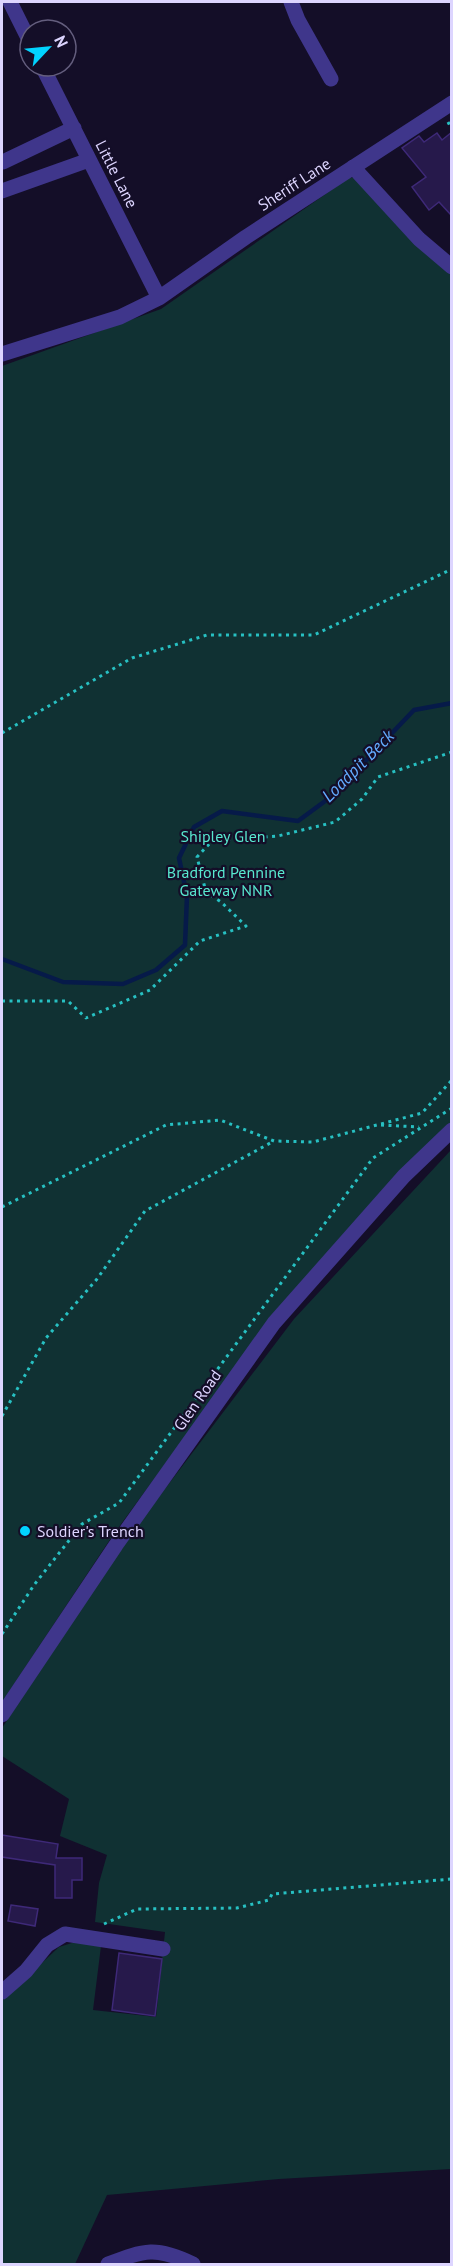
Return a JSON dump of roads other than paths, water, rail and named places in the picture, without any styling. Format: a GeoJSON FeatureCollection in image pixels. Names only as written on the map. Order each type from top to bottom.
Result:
{"type":"FeatureCollection","features":[{"type":"Feature","properties":{"kind":"street"},"geometry":{"type":"LineString","coordinates":[[10,2],[18,18]]}},
{"type":"Feature","properties":{"kind":"street"},"geometry":{"type":"LineString","coordinates":[[291,2],[298,20],[331,79]]}},
{"type":"Feature","properties":{"kind":"street","name":"Little Lane"},"geometry":{"type":"LineString","coordinates":[[48,78],[159,298]]}},
{"type":"Feature","properties":{"kind":"street","name":"Sheriff Lane"},"geometry":{"type":"LineString","coordinates":[[2,354],[120,317],[159,298],[353,167],[452,104]]}},
{"type":"Feature","properties":{"kind":"street"},"geometry":{"type":"LineString","coordinates":[[3,162],[74,128]]}},
{"type":"Feature","properties":{"kind":"street"},"geometry":{"type":"LineString","coordinates":[[2,191],[89,160]]}},
{"type":"Feature","properties":{"kind":"street"},"geometry":{"type":"LineString","coordinates":[[353,167],[419,240],[452,267]]}},
{"type":"Feature","properties":{"kind":"street","name":"Glen Road"},"geometry":{"type":"LineString","coordinates":[[2,1715],[116,1545],[274,1323],[404,1176],[452,1130]]}},
{"type":"Feature","properties":{"kind":"street"},"geometry":{"type":"LineString","coordinates":[[2,1992],[26,1971],[47,1945],[65,1934],[163,1949]]}},
{"type":"Feature","properties":{"kind":"street"},"geometry":{"type":"LineString","coordinates":[[108,2265],[142,2251],[171,2253],[193,2265]]}},
{"type":"Feature","properties":{"kind":"waterway","name":"Loadpit Beck"},"geometry":{"type":"LineString","coordinates":[[2,959],[63,982],[123,984],[156,970],[185,945],[187,896],[179,858],[194,827],[222,811],[298,821],[332,796],[414,710],[452,703]]}},
{"type":"Feature","properties":{"kind":"place","name":"Soldier's Trench"},"geometry":{"type":"Point","coordinates":[25,1531]}},
{"type":"Feature","properties":{"kind":"park label","name":"Shipley Glen"},"geometry":{"type":"Point","coordinates":[223,836]}},
{"type":"Feature","properties":{"kind":"park label","name":"Bradford Pennine Gateway NNR"},"geometry":{"type":"Point","coordinates":[226,881]}}]}
